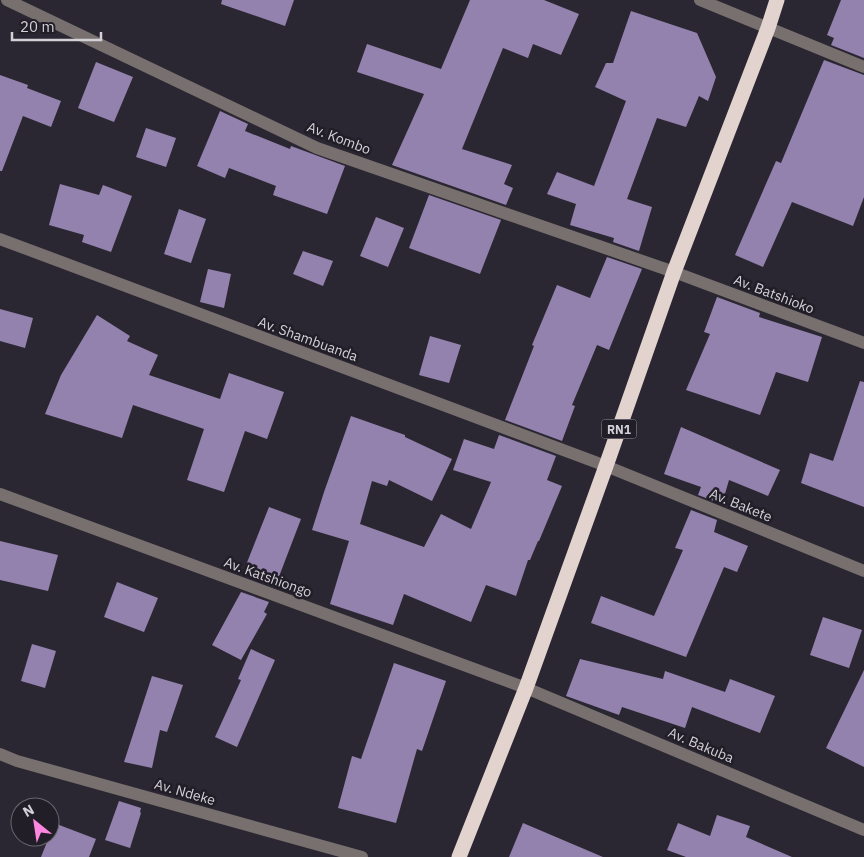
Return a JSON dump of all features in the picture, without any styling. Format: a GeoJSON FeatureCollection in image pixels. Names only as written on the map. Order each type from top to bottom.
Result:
{"type":"FeatureCollection","features":[{"type":"Feature","properties":{"kind":"highway","name":"RN1"},"geometry":{"type":"LineString","coordinates":[[459,857],[526,688],[674,272],[777,0]]}},
{"type":"Feature","properties":{"kind":"street","name":"Av. Kombo"},"geometry":{"type":"LineString","coordinates":[[7,0],[317,148],[674,272]]}},
{"type":"Feature","properties":{"kind":"street"},"geometry":{"type":"LineString","coordinates":[[700,0],[864,67]]}},
{"type":"Feature","properties":{"kind":"street","name":"Av. Shambuanda"},"geometry":{"type":"LineString","coordinates":[[0,240],[606,466]]}},
{"type":"Feature","properties":{"kind":"street","name":"Av. Batshioko"},"geometry":{"type":"LineString","coordinates":[[674,272],[864,343]]}},
{"type":"Feature","properties":{"kind":"street","name":"Av. Bakete"},"geometry":{"type":"LineString","coordinates":[[606,466],[864,571]]}},
{"type":"Feature","properties":{"kind":"street","name":"Av. Katshiongo"},"geometry":{"type":"LineString","coordinates":[[0,494],[526,688]]}},
{"type":"Feature","properties":{"kind":"street","name":"Av. Bakuba"},"geometry":{"type":"LineString","coordinates":[[526,688],[864,830]]}},
{"type":"Feature","properties":{"kind":"street","name":"Av. Ndeke"},"geometry":{"type":"LineString","coordinates":[[0,754],[17,761],[362,857]]}},
{"type":"Feature","properties":{"kind":"building"},"geometry":{"type":"Polygon","coordinates":[[[222,0],[294,0],[285,26],[221,4],[222,0]]]}},
{"type":"Feature","properties":{"kind":"building"},"geometry":{"type":"Polygon","coordinates":[[[470,0],[544,0],[579,14],[561,55],[533,44],[528,58],[503,48],[462,149],[512,165],[504,184],[513,188],[506,205],[392,165],[424,94],[357,72],[367,44],[441,69],[470,0]]]}},
{"type":"Feature","properties":{"kind":"building"},"geometry":{"type":"Polygon","coordinates":[[[841,0],[864,0],[864,58],[831,45],[834,38],[827,35],[841,0]]]}},
{"type":"Feature","properties":{"kind":"building"},"geometry":{"type":"Polygon","coordinates":[[[631,11],[697,33],[716,77],[708,101],[699,96],[686,127],[657,118],[627,199],[652,207],[639,251],[613,242],[614,238],[570,225],[576,204],[547,194],[557,172],[594,186],[626,101],[595,87],[606,63],[613,63],[631,11]]]}},
{"type":"Feature","properties":{"kind":"building"},"geometry":{"type":"Polygon","coordinates":[[[824,60],[864,75],[864,197],[853,226],[792,202],[763,267],[735,255],[776,161],[781,163],[824,60]]]}},
{"type":"Feature","properties":{"kind":"building"},"geometry":{"type":"Polygon","coordinates":[[[96,62],[133,77],[114,122],[78,108],[96,62]]]}},
{"type":"Feature","properties":{"kind":"building"},"geometry":{"type":"Polygon","coordinates":[[[0,75],[28,85],[27,88],[61,101],[51,127],[23,116],[2,171],[0,171],[0,75]]]}},
{"type":"Feature","properties":{"kind":"building"},"geometry":{"type":"Polygon","coordinates":[[[220,111],[248,124],[245,131],[290,149],[291,146],[345,166],[327,214],[273,195],[276,186],[229,168],[225,178],[197,166],[220,111]]]}},
{"type":"Feature","properties":{"kind":"building"},"geometry":{"type":"Polygon","coordinates":[[[146,128],[176,138],[166,167],[136,157],[146,128]]]}},
{"type":"Feature","properties":{"kind":"building"},"geometry":{"type":"Polygon","coordinates":[[[60,184],[99,195],[103,185],[132,196],[111,252],[82,242],[84,235],[49,225],[60,184]]]}},
{"type":"Feature","properties":{"kind":"building"},"geometry":{"type":"Polygon","coordinates":[[[429,195],[501,220],[480,274],[409,248],[429,195]]]}},
{"type":"Feature","properties":{"kind":"building"},"geometry":{"type":"Polygon","coordinates":[[[179,209],[206,219],[191,263],[164,254],[179,209]]]}},
{"type":"Feature","properties":{"kind":"building"},"geometry":{"type":"Polygon","coordinates":[[[376,217],[404,228],[388,267],[360,256],[376,217]]]}},
{"type":"Feature","properties":{"kind":"building"},"geometry":{"type":"Polygon","coordinates":[[[303,251],[333,261],[323,286],[293,274],[303,251]]]}},
{"type":"Feature","properties":{"kind":"building"},"geometry":{"type":"Polygon","coordinates":[[[607,257],[642,269],[609,350],[597,345],[572,405],[575,406],[562,441],[505,420],[534,346],[532,345],[557,285],[590,298],[607,257]]]}},
{"type":"Feature","properties":{"kind":"building"},"geometry":{"type":"Polygon","coordinates":[[[208,269],[231,274],[224,308],[200,302],[208,269]]]}},
{"type":"Feature","properties":{"kind":"building"},"geometry":{"type":"Polygon","coordinates":[[[717,297],[760,313],[759,317],[822,337],[808,382],[776,372],[760,415],[686,390],[710,334],[704,332],[717,297]]]}},
{"type":"Feature","properties":{"kind":"building"},"geometry":{"type":"Polygon","coordinates":[[[0,309],[33,318],[25,348],[0,341],[0,309]]]}},
{"type":"Feature","properties":{"kind":"building"},"geometry":{"type":"Polygon","coordinates":[[[97,315],[130,336],[127,341],[158,355],[149,375],[220,399],[229,373],[284,392],[267,439],[245,431],[224,492],[187,480],[204,429],[133,405],[122,438],[45,414],[61,375],[97,315]]]}},
{"type":"Feature","properties":{"kind":"building"},"geometry":{"type":"Polygon","coordinates":[[[430,336],[461,345],[449,383],[419,375],[430,336]]]}},
{"type":"Feature","properties":{"kind":"building"},"geometry":{"type":"Polygon","coordinates":[[[860,381],[864,382],[864,507],[801,483],[810,453],[833,461],[860,381]]]}},
{"type":"Feature","properties":{"kind":"building"},"geometry":{"type":"Polygon","coordinates":[[[351,416],[405,435],[405,437],[452,459],[432,501],[389,480],[387,486],[372,481],[360,524],[424,547],[441,514],[471,529],[491,482],[453,470],[464,439],[494,449],[499,435],[556,456],[547,480],[562,486],[539,541],[530,560],[528,560],[516,596],[486,585],[471,622],[404,594],[393,625],[330,604],[349,541],[312,530],[351,416]]]}},
{"type":"Feature","properties":{"kind":"building"},"geometry":{"type":"Polygon","coordinates":[[[681,427],[780,470],[768,496],[729,480],[722,504],[698,495],[701,487],[664,474],[681,427]]]}},
{"type":"Feature","properties":{"kind":"building"},"geometry":{"type":"Polygon","coordinates":[[[269,507],[301,519],[275,587],[249,577],[254,568],[246,565],[269,507]]]}},
{"type":"Feature","properties":{"kind":"building"},"geometry":{"type":"Polygon","coordinates":[[[691,510],[717,520],[714,532],[748,546],[737,572],[724,567],[686,657],[591,623],[601,596],[654,616],[683,550],[675,548],[691,510]]]}},
{"type":"Feature","properties":{"kind":"building"},"geometry":{"type":"Polygon","coordinates":[[[0,541],[58,555],[48,591],[0,580],[0,541]]]}},
{"type":"Feature","properties":{"kind":"building"},"geometry":{"type":"Polygon","coordinates":[[[117,582],[158,598],[144,632],[104,617],[117,582]]]}},
{"type":"Feature","properties":{"kind":"building"},"geometry":{"type":"Polygon","coordinates":[[[241,592],[269,602],[264,612],[267,614],[241,660],[212,645],[241,592]]]}},
{"type":"Feature","properties":{"kind":"building"},"geometry":{"type":"Polygon","coordinates":[[[823,617],[862,630],[849,668],[810,655],[823,617]]]}},
{"type":"Feature","properties":{"kind":"building"},"geometry":{"type":"Polygon","coordinates":[[[32,644],[56,651],[45,688],[21,681],[32,644]]]}},
{"type":"Feature","properties":{"kind":"building"},"geometry":{"type":"Polygon","coordinates":[[[251,649],[275,660],[237,747],[215,737],[241,680],[238,679],[251,649]]]}},
{"type":"Feature","properties":{"kind":"building"},"geometry":{"type":"Polygon","coordinates":[[[580,659],[663,679],[665,671],[725,692],[730,679],[775,696],[760,733],[692,707],[685,728],[622,707],[619,715],[566,696],[580,659]]]}},
{"type":"Feature","properties":{"kind":"building"},"geometry":{"type":"Polygon","coordinates":[[[394,663],[446,681],[422,751],[417,749],[396,823],[338,808],[352,756],[361,759],[394,663]]]}},
{"type":"Feature","properties":{"kind":"building"},"geometry":{"type":"Polygon","coordinates":[[[864,670],[864,767],[826,748],[864,670]]]}},
{"type":"Feature","properties":{"kind":"building"},"geometry":{"type":"Polygon","coordinates":[[[152,676],[183,685],[167,732],[160,730],[152,768],[124,762],[152,676]]]}},
{"type":"Feature","properties":{"kind":"building"},"geometry":{"type":"Polygon","coordinates":[[[119,801],[141,808],[130,848],[105,840],[119,801]]]}},
{"type":"Feature","properties":{"kind":"building"},"geometry":{"type":"Polygon","coordinates":[[[717,815],[750,826],[746,837],[792,857],[686,857],[667,850],[678,823],[710,836],[717,815]]]}},
{"type":"Feature","properties":{"kind":"building"},"geometry":{"type":"Polygon","coordinates":[[[523,823],[603,857],[509,857],[523,823]]]}},
{"type":"Feature","properties":{"kind":"building"},"geometry":{"type":"Polygon","coordinates":[[[60,825],[96,839],[89,857],[41,857],[45,847],[60,847],[60,825]]]}}]}
